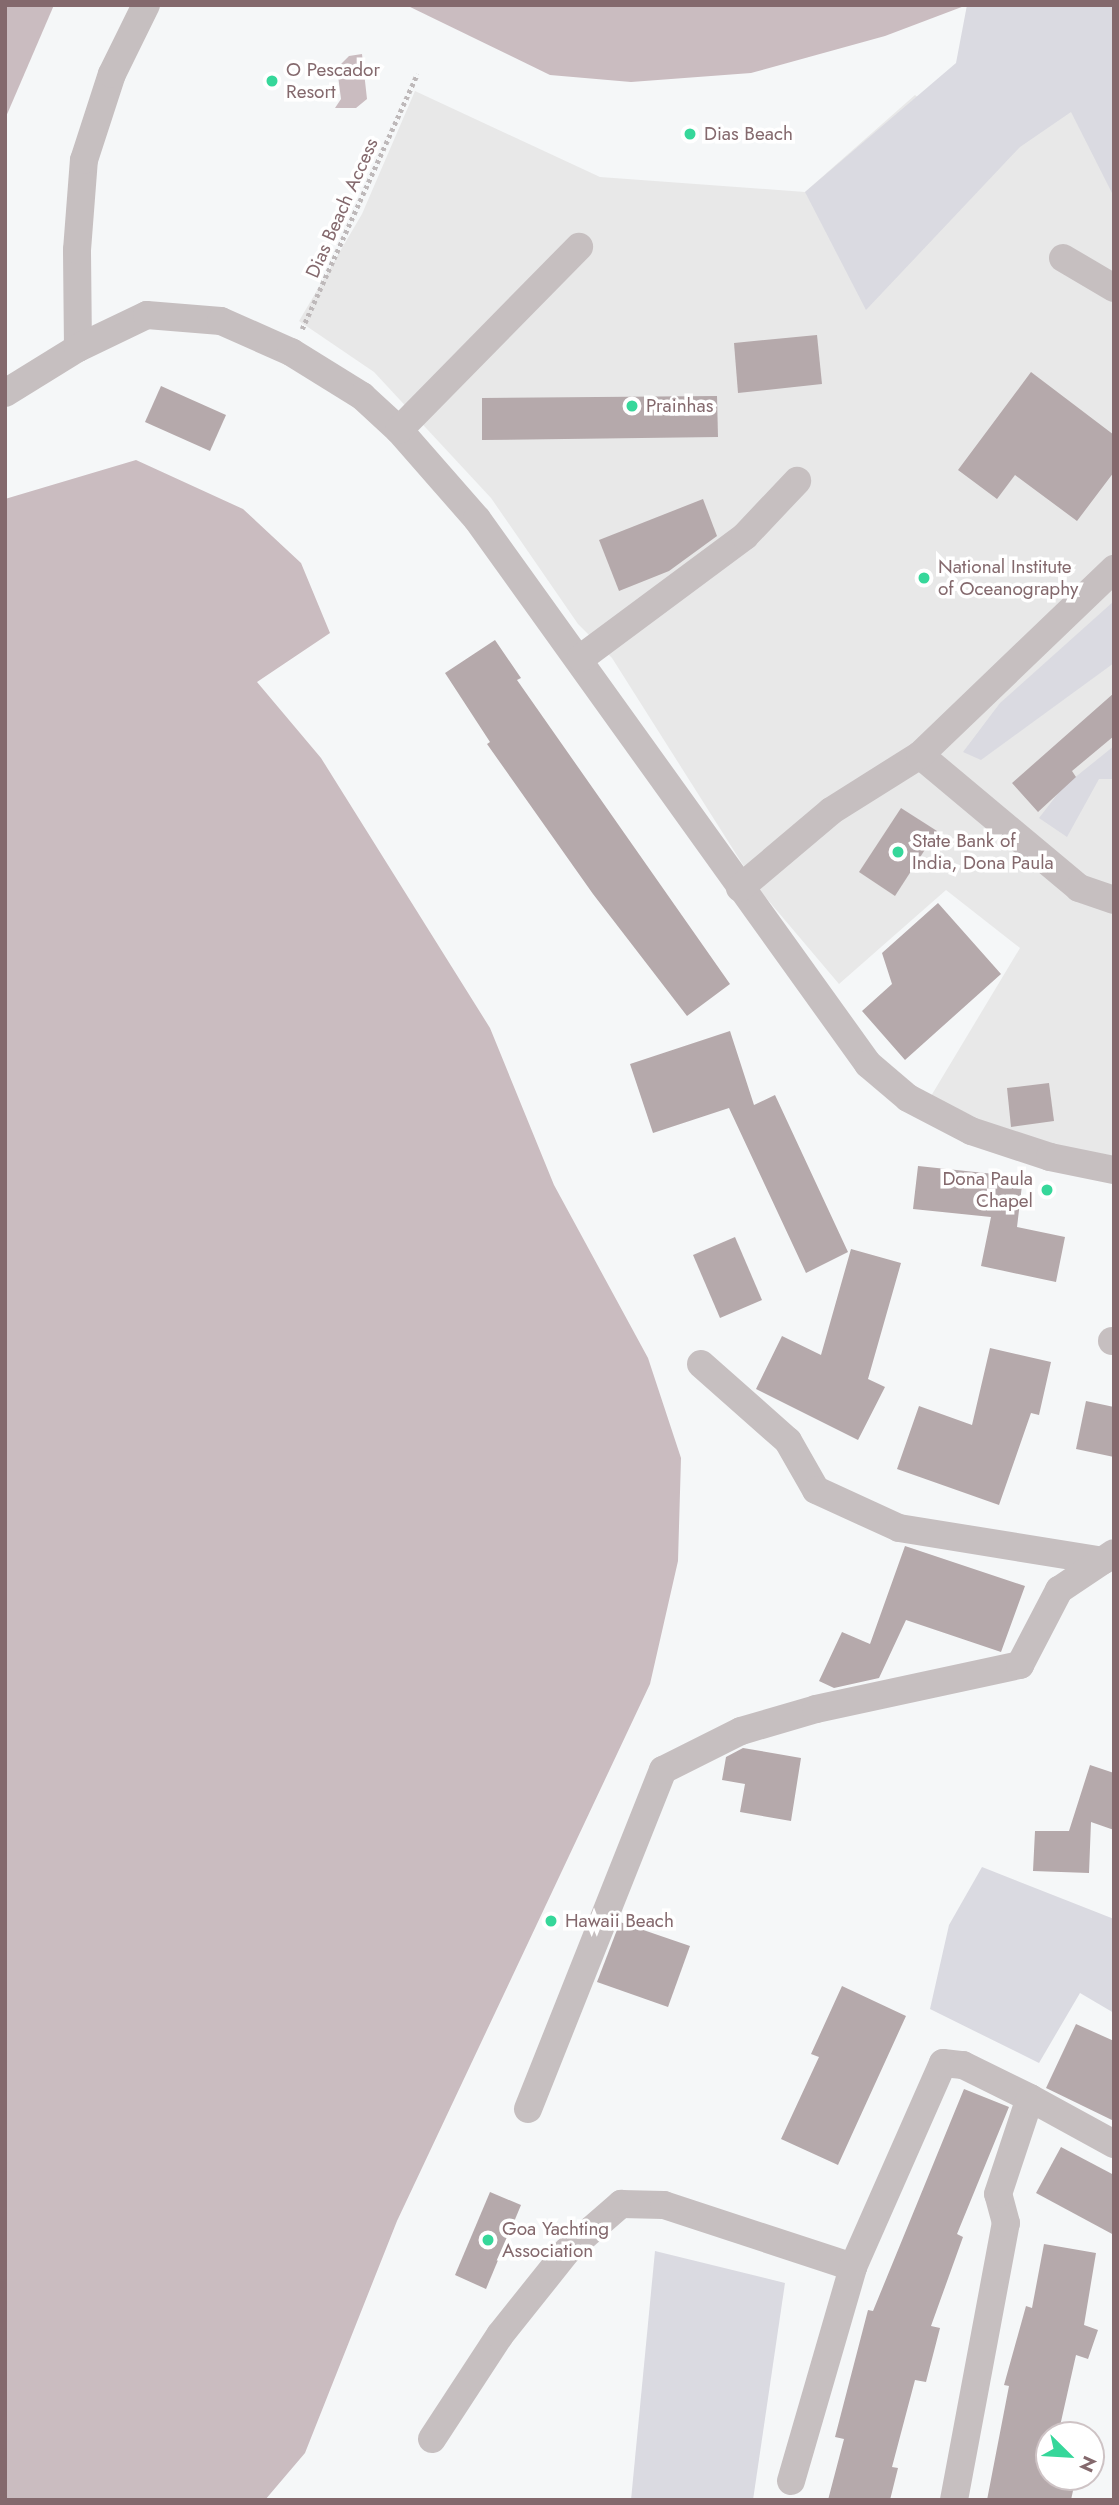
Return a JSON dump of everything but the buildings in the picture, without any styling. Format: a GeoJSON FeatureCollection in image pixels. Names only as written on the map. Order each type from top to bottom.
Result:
{"type":"FeatureCollection","features":[{"type":"Feature","properties":{"kind":"street"},"geometry":{"type":"LineString","coordinates":[[78,348],[76,250],[84,160],[113,74],[146,5]]}},
{"type":"Feature","properties":{"kind":"street"},"geometry":{"type":"LineString","coordinates":[[399,430],[579,247]]}},
{"type":"Feature","properties":{"kind":"street"},"geometry":{"type":"LineString","coordinates":[[1063,258],[1114,288]]}},
{"type":"Feature","properties":{"kind":"street"},"geometry":{"type":"LineString","coordinates":[[5,393],[78,348],[147,315],[221,321],[291,352],[362,396],[399,430],[477,519],[581,658],[740,888],[868,1064],[908,1098],[971,1131],[1050,1157],[1114,1170]]}},
{"type":"Feature","properties":{"kind":"street"},"geometry":{"type":"LineString","coordinates":[[581,658],[745,536],[797,481]]}},
{"type":"Feature","properties":{"kind":"street"},"geometry":{"type":"LineString","coordinates":[[740,888],[831,811],[929,762],[1114,569]]}},
{"type":"Feature","properties":{"kind":"street"},"geometry":{"type":"LineString","coordinates":[[929,762],[1079,888],[1114,900]]}},
{"type":"Feature","properties":{"kind":"street"},"geometry":{"type":"LineString","coordinates":[[701,1364],[789,1441],[816,1490],[899,1528],[1108,1557]]}},
{"type":"Feature","properties":{"kind":"street"},"geometry":{"type":"LineString","coordinates":[[528,2109],[663,1770],[741,1731],[816,1709],[1020,1665],[1059,1590],[1108,1557]]}},
{"type":"Feature","properties":{"kind":"street"},"geometry":{"type":"LineString","coordinates":[[791,2481],[853,2267],[943,2063],[963,2065],[1114,2144]]}},
{"type":"Feature","properties":{"kind":"street"},"geometry":{"type":"LineString","coordinates":[[954,2500],[1006,2223],[998,2194],[1030,2098]]}},
{"type":"Feature","properties":{"kind":"street"},"geometry":{"type":"LineString","coordinates":[[432,2440],[500,2335],[567,2251],[621,2204],[664,2205],[853,2267]]}},
{"type":"Feature","properties":{"kind":"path","name":"Dias Beach Access"},"geometry":{"type":"LineString","coordinates":[[291,352],[357,213],[416,74]]}},
{"type":"Feature","properties":{"kind":"shaded area"},"geometry":{"type":"Polygon","coordinates":[[[5,5],[54,5],[5,119],[5,5]]]}},
{"type":"Feature","properties":{"kind":"shaded area"},"geometry":{"type":"Polygon","coordinates":[[[406,5],[967,5],[885,36],[751,73],[631,82],[550,75],[406,5]]]}},
{"type":"Feature","properties":{"kind":"shaded area"},"geometry":{"type":"Polygon","coordinates":[[[967,5],[1114,5],[1114,197],[1071,112],[1020,147],[866,310],[805,192],[956,63],[967,5]]]}},
{"type":"Feature","properties":{"kind":"shaded area","name":"National Institute of Oceanography"},"geometry":{"type":"Polygon","coordinates":[[[1114,5],[1114,1156],[1020,1139],[931,1096],[1020,948],[946,890],[839,984],[757,887],[612,658],[578,624],[491,498],[374,372],[299,321],[362,214],[415,91],[600,177],[805,192],[915,95],[986,149],[1114,5]]]}},
{"type":"Feature","properties":{"kind":"shaded area"},"geometry":{"type":"Polygon","coordinates":[[[362,54],[367,99],[356,108],[335,108],[341,99],[337,68],[349,56],[362,54]]]}},
{"type":"Feature","properties":{"kind":"shaded area"},"geometry":{"type":"Polygon","coordinates":[[[136,460],[243,509],[301,563],[330,633],[257,682],[321,758],[490,1028],[554,1185],[648,1358],[681,1458],[678,1561],[650,1684],[397,2221],[305,2453],[265,2500],[5,2500],[5,499],[136,460]]]}},
{"type":"Feature","properties":{"kind":"shaded area"},"geometry":{"type":"Polygon","coordinates":[[[1114,601],[1114,663],[981,760],[963,752],[1000,703],[1114,601]]]}},
{"type":"Feature","properties":{"kind":"shaded area"},"geometry":{"type":"Polygon","coordinates":[[[1114,746],[1114,779],[1099,779],[1067,837],[1039,818],[1063,787],[1114,746]]]}},
{"type":"Feature","properties":{"kind":"shaded area"},"geometry":{"type":"Polygon","coordinates":[[[982,1867],[1114,1919],[1114,2013],[1080,1993],[1039,2063],[930,2009],[949,1925],[982,1867]]]}},
{"type":"Feature","properties":{"kind":"shaded area"},"geometry":{"type":"Polygon","coordinates":[[[655,2251],[785,2283],[753,2500],[631,2500],[655,2251]]]}},
{"type":"Feature","properties":{"kind":"place","name":"O Pescador Resort"},"geometry":{"type":"Point","coordinates":[272,81]}},
{"type":"Feature","properties":{"kind":"place","name":"Dias Beach"},"geometry":{"type":"Point","coordinates":[690,134]}},
{"type":"Feature","properties":{"kind":"place","name":"Prainhas"},"geometry":{"type":"Point","coordinates":[632,406]}},
{"type":"Feature","properties":{"kind":"place","name":"National Institute of Oceanography"},"geometry":{"type":"Point","coordinates":[924,578]}},
{"type":"Feature","properties":{"kind":"place","name":"State Bank of India, Dona Paula"},"geometry":{"type":"Point","coordinates":[898,852]}},
{"type":"Feature","properties":{"kind":"place","name":"Dona Paula Chapel"},"geometry":{"type":"Point","coordinates":[1047,1190]}},
{"type":"Feature","properties":{"kind":"place","name":"Hawaii Beach"},"geometry":{"type":"Point","coordinates":[551,1921]}},
{"type":"Feature","properties":{"kind":"place","name":"Goa Yachting Association"},"geometry":{"type":"Point","coordinates":[488,2240]}}]}
